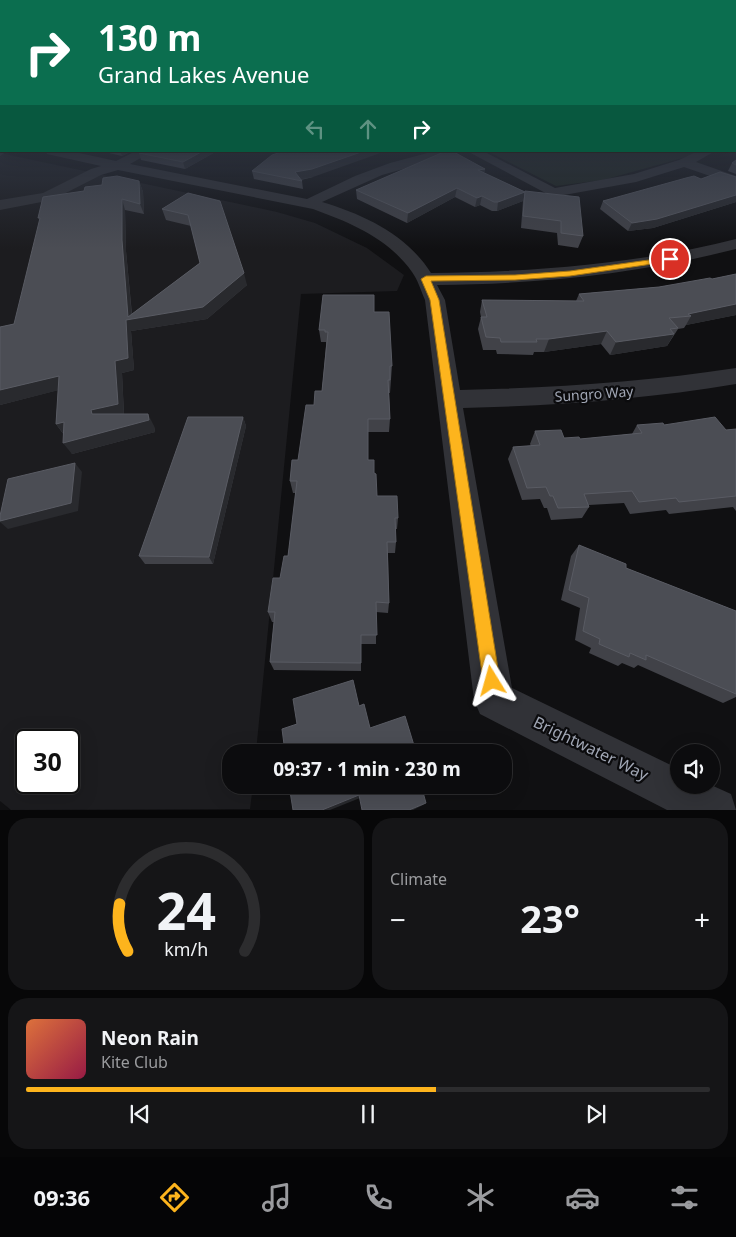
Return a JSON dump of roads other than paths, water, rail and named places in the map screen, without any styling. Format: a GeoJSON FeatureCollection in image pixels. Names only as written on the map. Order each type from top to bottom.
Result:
{"type":"FeatureCollection","features":[{"type":"Feature","properties":{"kind":"street"},"geometry":{"type":"LineString","coordinates":[[0,206],[47,197],[94,173]]}},
{"type":"Feature","properties":{"kind":"street"},"geometry":{"type":"LineString","coordinates":[[151,173],[332,210],[374,229],[407,254],[426,279],[435,300],[450,400]]}},
{"type":"Feature","properties":{"kind":"street"},"geometry":{"type":"LineString","coordinates":[[308,204],[336,188],[372,173]]}},
{"type":"Feature","properties":{"kind":"street"},"geometry":{"type":"LineString","coordinates":[[515,173],[553,193],[636,178],[653,173]]}},
{"type":"Feature","properties":{"kind":"street"},"geometry":{"type":"LineString","coordinates":[[712,173],[736,181]]}},
{"type":"Feature","properties":{"kind":"street"},"geometry":{"type":"LineString","coordinates":[[426,279],[515,277],[579,272],[670,259],[736,244]]}},
{"type":"Feature","properties":{"kind":"street","name":"Sungro Way"},"geometry":{"type":"LineString","coordinates":[[450,400],[545,398],[631,391],[736,376]]}},
{"type":"Feature","properties":{"kind":"street","name":"Brightwater Way"},"geometry":{"type":"LineString","coordinates":[[450,400],[494,700],[715,810]]}}]}
